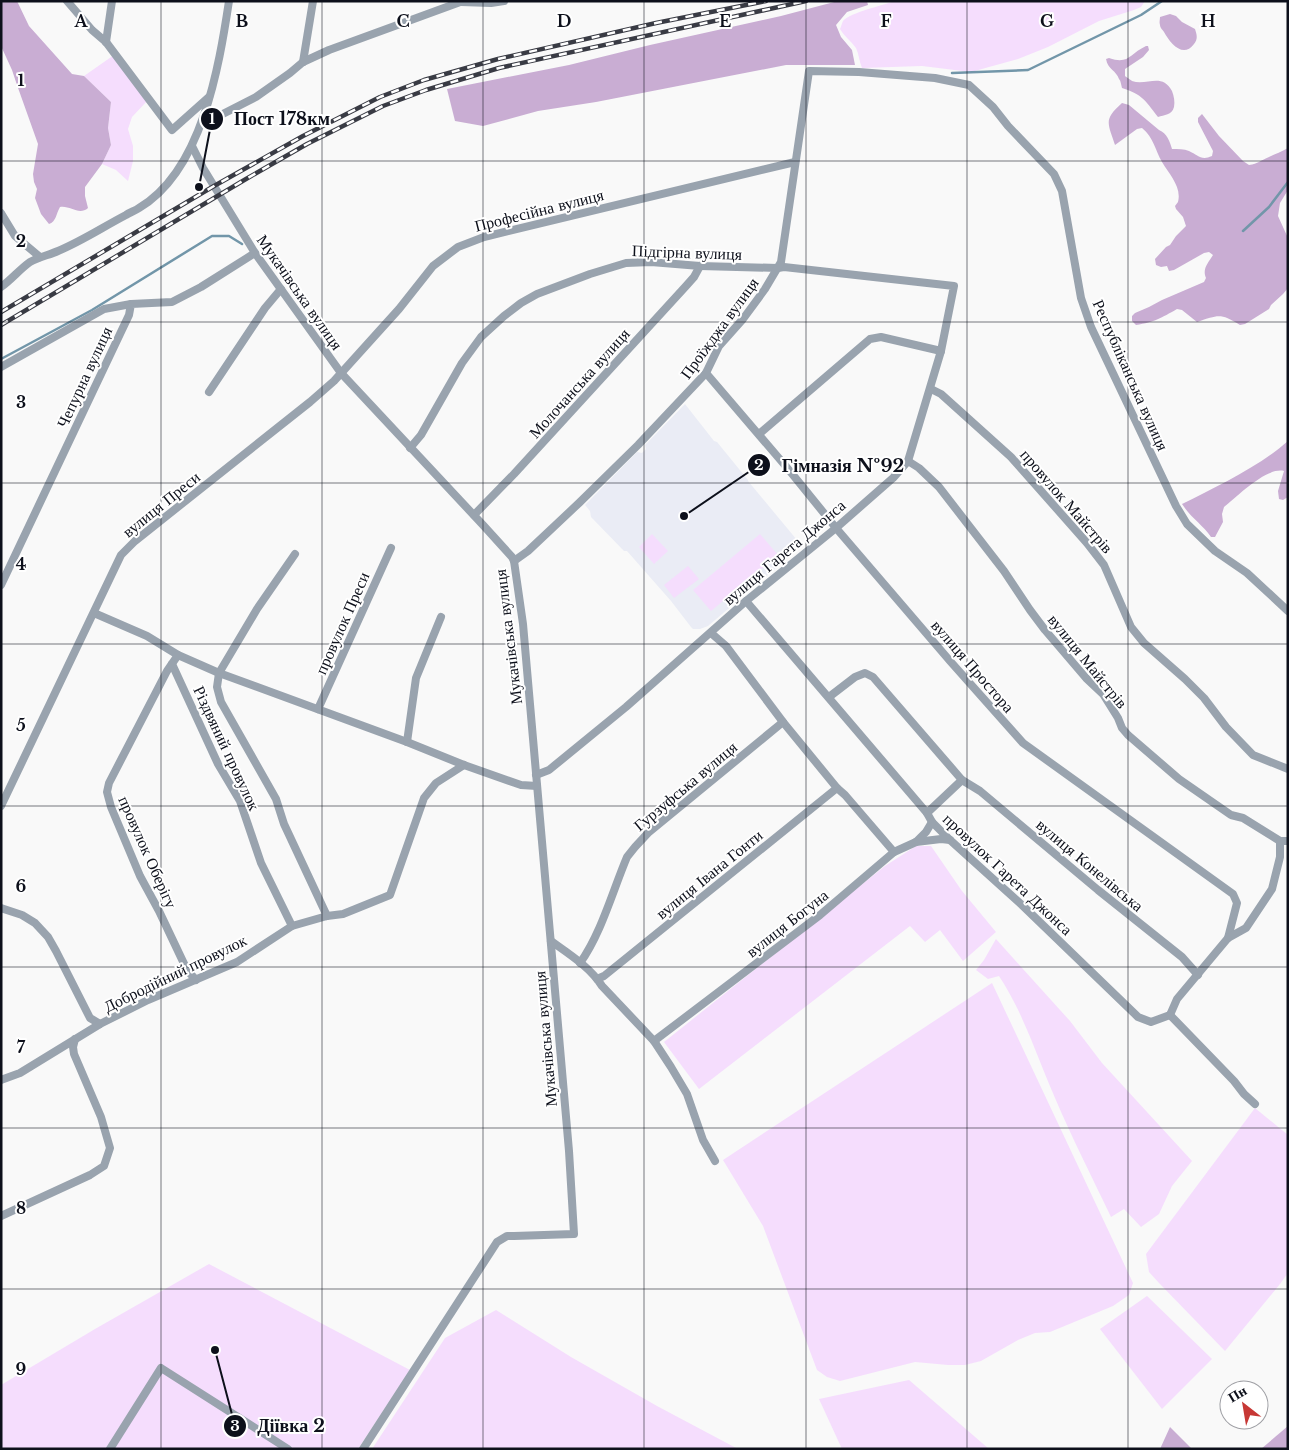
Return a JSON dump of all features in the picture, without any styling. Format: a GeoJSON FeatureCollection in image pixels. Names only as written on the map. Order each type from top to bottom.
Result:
{"type":"FeatureCollection","features":[{"type":"Feature","properties":{"kind":"street"},"geometry":{"type":"LineString","coordinates":[[67,1],[92,30],[106,42],[150,100],[167,126],[172,130],[211,95]]}},
{"type":"Feature","properties":{"kind":"street"},"geometry":{"type":"LineString","coordinates":[[106,42],[112,1]]}},
{"type":"Feature","properties":{"kind":"street"},"geometry":{"type":"LineString","coordinates":[[1,287],[25,266],[40,257],[58,251],[126,214],[139,209],[170,181],[192,146],[211,95],[229,1]]}},
{"type":"Feature","properties":{"kind":"street"},"geometry":{"type":"LineString","coordinates":[[303,62],[313,1]]}},
{"type":"Feature","properties":{"kind":"street"},"geometry":{"type":"LineString","coordinates":[[202,122],[209,122],[256,96],[303,62],[329,50],[462,2],[492,3],[504,1]]}},
{"type":"Feature","properties":{"kind":"street","name":"Проїжджа вулиця"},"geometry":{"type":"LineString","coordinates":[[514,561],[528,551],[559,522],[638,445],[706,373],[719,346],[743,319],[778,268],[786,238],[809,71]]}},
{"type":"Feature","properties":{"kind":"street","name":"Республіканська вулиця"},"geometry":{"type":"LineString","coordinates":[[809,71],[859,72],[935,78],[969,85],[993,107],[1008,126],[1054,174],[1062,191],[1082,298],[1091,327],[1176,506],[1186,524],[1215,551],[1247,573],[1288,611]]}},
{"type":"Feature","properties":{"kind":"street","name":"Мукачівська вулиця"},"geometry":{"type":"LineString","coordinates":[[192,146],[203,168],[255,253],[341,373],[506,549],[514,561],[523,624],[569,1151],[574,1234],[507,1236],[497,1242],[363,1449]]}},
{"type":"Feature","properties":{"kind":"street","name":"Професійна вулиця"},"geometry":{"type":"LineString","coordinates":[[341,373],[434,266],[458,247],[484,237],[795,162]]}},
{"type":"Feature","properties":{"kind":"street"},"geometry":{"type":"LineString","coordinates":[[1,213],[15,236],[40,257]]}},
{"type":"Feature","properties":{"kind":"street"},"geometry":{"type":"LineString","coordinates":[[1,366],[104,309],[131,304],[172,302],[201,287],[255,253]]}},
{"type":"Feature","properties":{"kind":"street","name":"Підгірна вулиця"},"geometry":{"type":"LineString","coordinates":[[410,448],[421,435],[462,363],[481,337],[504,316],[537,294],[609,268],[626,263],[651,262],[700,266],[784,267],[954,286]]}},
{"type":"Feature","properties":{"kind":"street","name":"Молочанська вулиця"},"geometry":{"type":"LineString","coordinates":[[474,515],[539,447],[686,286],[700,266]]}},
{"type":"Feature","properties":{"kind":"street","name":"вулиця Гарета Джонса"},"geometry":{"type":"LineString","coordinates":[[536,776],[556,764],[626,706],[746,601],[836,528],[893,478],[908,461],[942,351],[954,286]]}},
{"type":"Feature","properties":{"kind":"street"},"geometry":{"type":"LineString","coordinates":[[209,392],[265,308],[281,289]]}},
{"type":"Feature","properties":{"kind":"street","name":"Чепурна вулиця"},"geometry":{"type":"LineString","coordinates":[[1,585],[128,315],[131,304]]}},
{"type":"Feature","properties":{"kind":"street"},"geometry":{"type":"LineString","coordinates":[[759,434],[870,339],[881,337],[942,351]]}},
{"type":"Feature","properties":{"kind":"street","name":"вулиця Преси"},"geometry":{"type":"LineString","coordinates":[[1,806],[121,555],[135,541],[310,402],[341,373]]}},
{"type":"Feature","properties":{"kind":"street","name":"вулиця Простора"},"geometry":{"type":"LineString","coordinates":[[706,373],[836,528],[1023,743],[1233,894],[1237,903],[1228,938]]}},
{"type":"Feature","properties":{"kind":"street","name":"провулок Майстрів"},"geometry":{"type":"LineString","coordinates":[[931,389],[941,394],[1011,457],[1087,543],[1104,565],[1131,627],[1144,643],[1204,698],[1226,727],[1253,755],[1288,769]]}},
{"type":"Feature","properties":{"kind":"street","name":"вулиця Майстрів"},"geometry":{"type":"LineString","coordinates":[[908,461],[919,468],[939,487],[1004,571],[1045,630],[1086,678],[1103,694],[1128,735],[1179,779],[1231,815],[1243,818],[1284,841]]}},
{"type":"Feature","properties":{"kind":"street","name":"провулок Преси"},"geometry":{"type":"LineString","coordinates":[[318,709],[391,548]]}},
{"type":"Feature","properties":{"kind":"street"},"geometry":{"type":"LineString","coordinates":[[219,673],[257,609],[295,554]]}},
{"type":"Feature","properties":{"kind":"street","name":"провулок Гарета Джонса"},"geometry":{"type":"LineString","coordinates":[[746,601],[927,812],[932,822],[950,840],[1022,905],[1138,1017],[1151,1022],[1170,1015]]}},
{"type":"Feature","properties":{"kind":"street"},"geometry":{"type":"LineString","coordinates":[[94,612],[147,636],[178,654],[219,673],[407,742],[464,766],[521,784],[537,786]]}},
{"type":"Feature","properties":{"kind":"street"},"geometry":{"type":"LineString","coordinates":[[407,742],[416,678],[440,617]]}},
{"type":"Feature","properties":{"kind":"street"},"geometry":{"type":"LineString","coordinates":[[711,633],[726,646],[783,722],[837,788],[894,852]]}},
{"type":"Feature","properties":{"kind":"street","name":"провулок Оберігу"},"geometry":{"type":"LineString","coordinates":[[178,654],[109,783],[107,792],[140,876],[187,970],[196,980]]}},
{"type":"Feature","properties":{"kind":"street","name":"Різдвяний провулок"},"geometry":{"type":"LineString","coordinates":[[172,664],[218,764],[240,801],[261,863],[292,926]]}},
{"type":"Feature","properties":{"kind":"street","name":"Різдвяний провулок"},"geometry":{"type":"LineString","coordinates":[[219,673],[217,687],[221,702],[276,799],[284,824],[327,916]]}},
{"type":"Feature","properties":{"kind":"street","name":"вулиця Конелівська"},"geometry":{"type":"LineString","coordinates":[[829,697],[855,677],[865,673],[873,677],[962,780],[980,791],[1098,890],[1182,957],[1198,975]]}},
{"type":"Feature","properties":{"kind":"street","name":"Гурзуфська вулиця"},"geometry":{"type":"LineString","coordinates":[[580,963],[596,934],[627,857],[635,847],[648,833],[783,722]]}},
{"type":"Feature","properties":{"kind":"street","name":"Добродійний провулок"},"geometry":{"type":"LineString","coordinates":[[1,1080],[20,1073],[100,1024],[148,1000],[238,962],[292,926],[327,916],[343,914],[390,895],[424,798],[436,783],[464,766]]}},
{"type":"Feature","properties":{"kind":"street"},"geometry":{"type":"LineString","coordinates":[[927,812],[962,780]]}},
{"type":"Feature","properties":{"kind":"street","name":"вулиця Івана Гонти"},"geometry":{"type":"LineString","coordinates":[[597,978],[604,976],[837,788]]}},
{"type":"Feature","properties":{"kind":"street","name":"вулиця Богуна"},"geometry":{"type":"LineString","coordinates":[[654,1041],[820,915],[894,852],[916,842],[926,832],[932,822]]}},
{"type":"Feature","properties":{"kind":"street"},"geometry":{"type":"LineString","coordinates":[[916,842],[941,839],[950,840]]}},
{"type":"Feature","properties":{"kind":"street"},"geometry":{"type":"LineString","coordinates":[[1255,1104],[1170,1015],[1177,999],[1228,938],[1246,928],[1272,889],[1284,841]]}},
{"type":"Feature","properties":{"kind":"street"},"geometry":{"type":"LineString","coordinates":[[1,908],[22,915],[35,923],[48,937],[90,1018],[100,1024]]}},
{"type":"Feature","properties":{"kind":"street"},"geometry":{"type":"LineString","coordinates":[[551,941],[597,978],[602,986],[654,1041],[687,1094],[703,1140],[716,1161]]}},
{"type":"Feature","properties":{"kind":"street"},"geometry":{"type":"LineString","coordinates":[[1,1216],[90,1175],[104,1166],[110,1148],[101,1117],[74,1054],[75,1039]]}},
{"type":"Feature","properties":{"kind":"street"},"geometry":{"type":"LineString","coordinates":[[110,1449],[161,1368],[288,1449]]}},
{"type":"Feature","properties":{"kind":"shaded area"},"geometry":{"type":"Polygon","coordinates":[[[1,1],[17,1],[29,26],[72,74],[84,76],[111,102],[108,128],[111,145],[102,164],[85,187],[88,208],[78,211],[67,207],[60,207],[55,220],[49,224],[41,214],[35,198],[37,189],[33,174],[38,144],[12,70],[1,46],[1,1]]]}},
{"type":"Feature","properties":{"kind":"shaded area"},"geometry":{"type":"Polygon","coordinates":[[[838,1],[867,1],[868,5],[847,12],[836,25],[841,37],[852,50],[855,65],[786,65],[596,102],[538,111],[483,126],[455,121],[447,89],[569,65],[838,1]]]}},
{"type":"Feature","properties":{"kind":"shaded area"},"geometry":{"type":"Polygon","coordinates":[[[894,1],[1145,1],[1141,7],[1099,21],[1048,47],[1018,59],[971,72],[922,66],[862,68],[856,48],[840,29],[843,21],[859,12],[894,1]]]}},
{"type":"Feature","properties":{"kind":"shaded area"},"geometry":{"type":"Polygon","coordinates":[[[1170,14],[1195,29],[1197,39],[1190,48],[1181,50],[1177,48],[1161,28],[1160,17],[1170,14]]]}},
{"type":"Feature","properties":{"kind":"shaded area"},"geometry":{"type":"Polygon","coordinates":[[[1148,46],[1149,50],[1143,57],[1125,69],[1125,76],[1132,81],[1159,81],[1168,85],[1172,91],[1174,107],[1170,113],[1158,117],[1143,98],[1122,88],[1118,76],[1108,66],[1106,59],[1121,60],[1129,58],[1148,46]]]}},
{"type":"Feature","properties":{"kind":"shaded area"},"geometry":{"type":"Polygon","coordinates":[[[114,55],[148,100],[132,117],[128,129],[133,146],[133,161],[128,181],[116,170],[102,164],[111,145],[108,128],[111,102],[84,76],[114,55]]]}},
{"type":"Feature","properties":{"kind":"shaded area"},"geometry":{"type":"Polygon","coordinates":[[[1122,103],[1129,105],[1164,133],[1172,149],[1187,150],[1202,158],[1212,156],[1213,151],[1198,122],[1198,118],[1202,114],[1219,136],[1249,165],[1288,148],[1288,190],[1280,203],[1278,216],[1288,238],[1288,288],[1269,309],[1245,324],[1240,325],[1228,318],[1219,316],[1197,322],[1182,310],[1177,309],[1148,322],[1136,325],[1132,321],[1132,316],[1135,313],[1204,282],[1206,278],[1205,269],[1213,255],[1209,252],[1204,253],[1169,271],[1167,266],[1161,267],[1156,265],[1155,259],[1186,226],[1183,217],[1175,206],[1179,196],[1177,186],[1146,132],[1142,128],[1137,129],[1115,145],[1110,132],[1109,122],[1112,114],[1122,103]]]}},
{"type":"Feature","properties":{"kind":"shaded area"},"geometry":{"type":"Polygon","coordinates":[[[685,404],[802,546],[708,626],[700,629],[693,629],[691,627],[627,551],[624,551],[591,517],[590,511],[585,505],[637,452],[642,453],[646,449],[645,445],[685,404]]]}},
{"type":"Feature","properties":{"kind":"shaded area"},"geometry":{"type":"Polygon","coordinates":[[[1288,441],[1288,497],[1283,500],[1279,499],[1278,491],[1284,471],[1269,473],[1244,490],[1224,507],[1222,514],[1223,522],[1215,537],[1211,537],[1182,504],[1251,467],[1288,441]]]}},
{"type":"Feature","properties":{"kind":"shaded area"},"geometry":{"type":"Polygon","coordinates":[[[652,534],[668,551],[654,564],[639,547],[652,534]]]}},
{"type":"Feature","properties":{"kind":"shaded area"},"geometry":{"type":"Polygon","coordinates":[[[760,534],[778,555],[711,611],[693,590],[760,534]]]}},
{"type":"Feature","properties":{"kind":"shaded area"},"geometry":{"type":"Polygon","coordinates":[[[688,566],[699,579],[674,598],[664,585],[688,566]]]}},
{"type":"Feature","properties":{"kind":"shaded area"},"geometry":{"type":"Polygon","coordinates":[[[916,846],[931,846],[962,891],[996,932],[963,961],[940,930],[925,942],[910,926],[699,1089],[664,1042],[885,866],[916,846]]]}},
{"type":"Feature","properties":{"kind":"shaded area"},"geometry":{"type":"Polygon","coordinates":[[[996,939],[1070,1021],[1102,1063],[1192,1161],[1172,1186],[1159,1214],[1141,1227],[1124,1209],[1111,1217],[1068,1128],[1023,1020],[1008,990],[999,976],[988,979],[976,970],[996,939]]]}},
{"type":"Feature","properties":{"kind":"shaded area"},"geometry":{"type":"Polygon","coordinates":[[[992,983],[1133,1283],[1129,1295],[1113,1306],[1050,1332],[1035,1333],[1018,1340],[981,1361],[965,1365],[915,1362],[840,1381],[827,1377],[817,1370],[763,1226],[723,1160],[992,983]]]}},
{"type":"Feature","properties":{"kind":"shaded area"},"geometry":{"type":"Polygon","coordinates":[[[1255,1108],[1288,1135],[1288,1273],[1225,1351],[1149,1272],[1146,1254],[1255,1108]]]}},
{"type":"Feature","properties":{"kind":"shaded area"},"geometry":{"type":"Polygon","coordinates":[[[209,1264],[410,1370],[358,1449],[1,1449],[1,1385],[209,1264]]]}},
{"type":"Feature","properties":{"kind":"shaded area"},"geometry":{"type":"Polygon","coordinates":[[[1147,1296],[1212,1359],[1162,1409],[1100,1329],[1147,1296]]]}},
{"type":"Feature","properties":{"kind":"shaded area"},"geometry":{"type":"Polygon","coordinates":[[[496,1310],[571,1357],[738,1449],[372,1449],[445,1338],[496,1310]]]}},
{"type":"Feature","properties":{"kind":"shaded area"},"geometry":{"type":"Polygon","coordinates":[[[909,1380],[989,1449],[842,1449],[819,1399],[909,1380]]]}},
{"type":"Feature","properties":{"kind":"shaded area"},"geometry":{"type":"Polygon","coordinates":[[[1288,1426],[1288,1449],[1261,1449],[1288,1426]]]}},
{"type":"Feature","properties":{"kind":"shaded area"},"geometry":{"type":"Polygon","coordinates":[[[1170,1427],[1192,1449],[1160,1449],[1170,1427]]]}},
{"type":"Feature","properties":{"kind":"waterway"},"geometry":{"type":"LineString","coordinates":[[952,73],[1028,70],[1141,15],[1162,1]]}},
{"type":"Feature","properties":{"kind":"waterway"},"geometry":{"type":"LineString","coordinates":[[1243,231],[1269,207],[1288,182]]}},
{"type":"Feature","properties":{"kind":"waterway"},"geometry":{"type":"LineString","coordinates":[[1,359],[92,310],[212,236],[229,236],[242,244]]}},
{"type":"Feature","properties":{"kind":"railway"},"geometry":{"type":"LineString","coordinates":[[1,312],[214,186],[303,136],[380,97],[424,80],[498,59],[656,23],[766,1]]}},
{"type":"Feature","properties":{"kind":"railway"},"geometry":{"type":"LineString","coordinates":[[1,325],[307,144],[383,106],[426,90],[499,68],[806,1]]}},
{"type":"Feature","properties":{"kind":"place","name":"Пост 178км"},"geometry":{"type":"Point","coordinates":[199,187]}},
{"type":"Feature","properties":{"kind":"place","name":"Гімназія №92"},"geometry":{"type":"Point","coordinates":[684,516]}},
{"type":"Feature","properties":{"kind":"place","name":"Діївка 2"},"geometry":{"type":"Point","coordinates":[215,1350]}}]}
